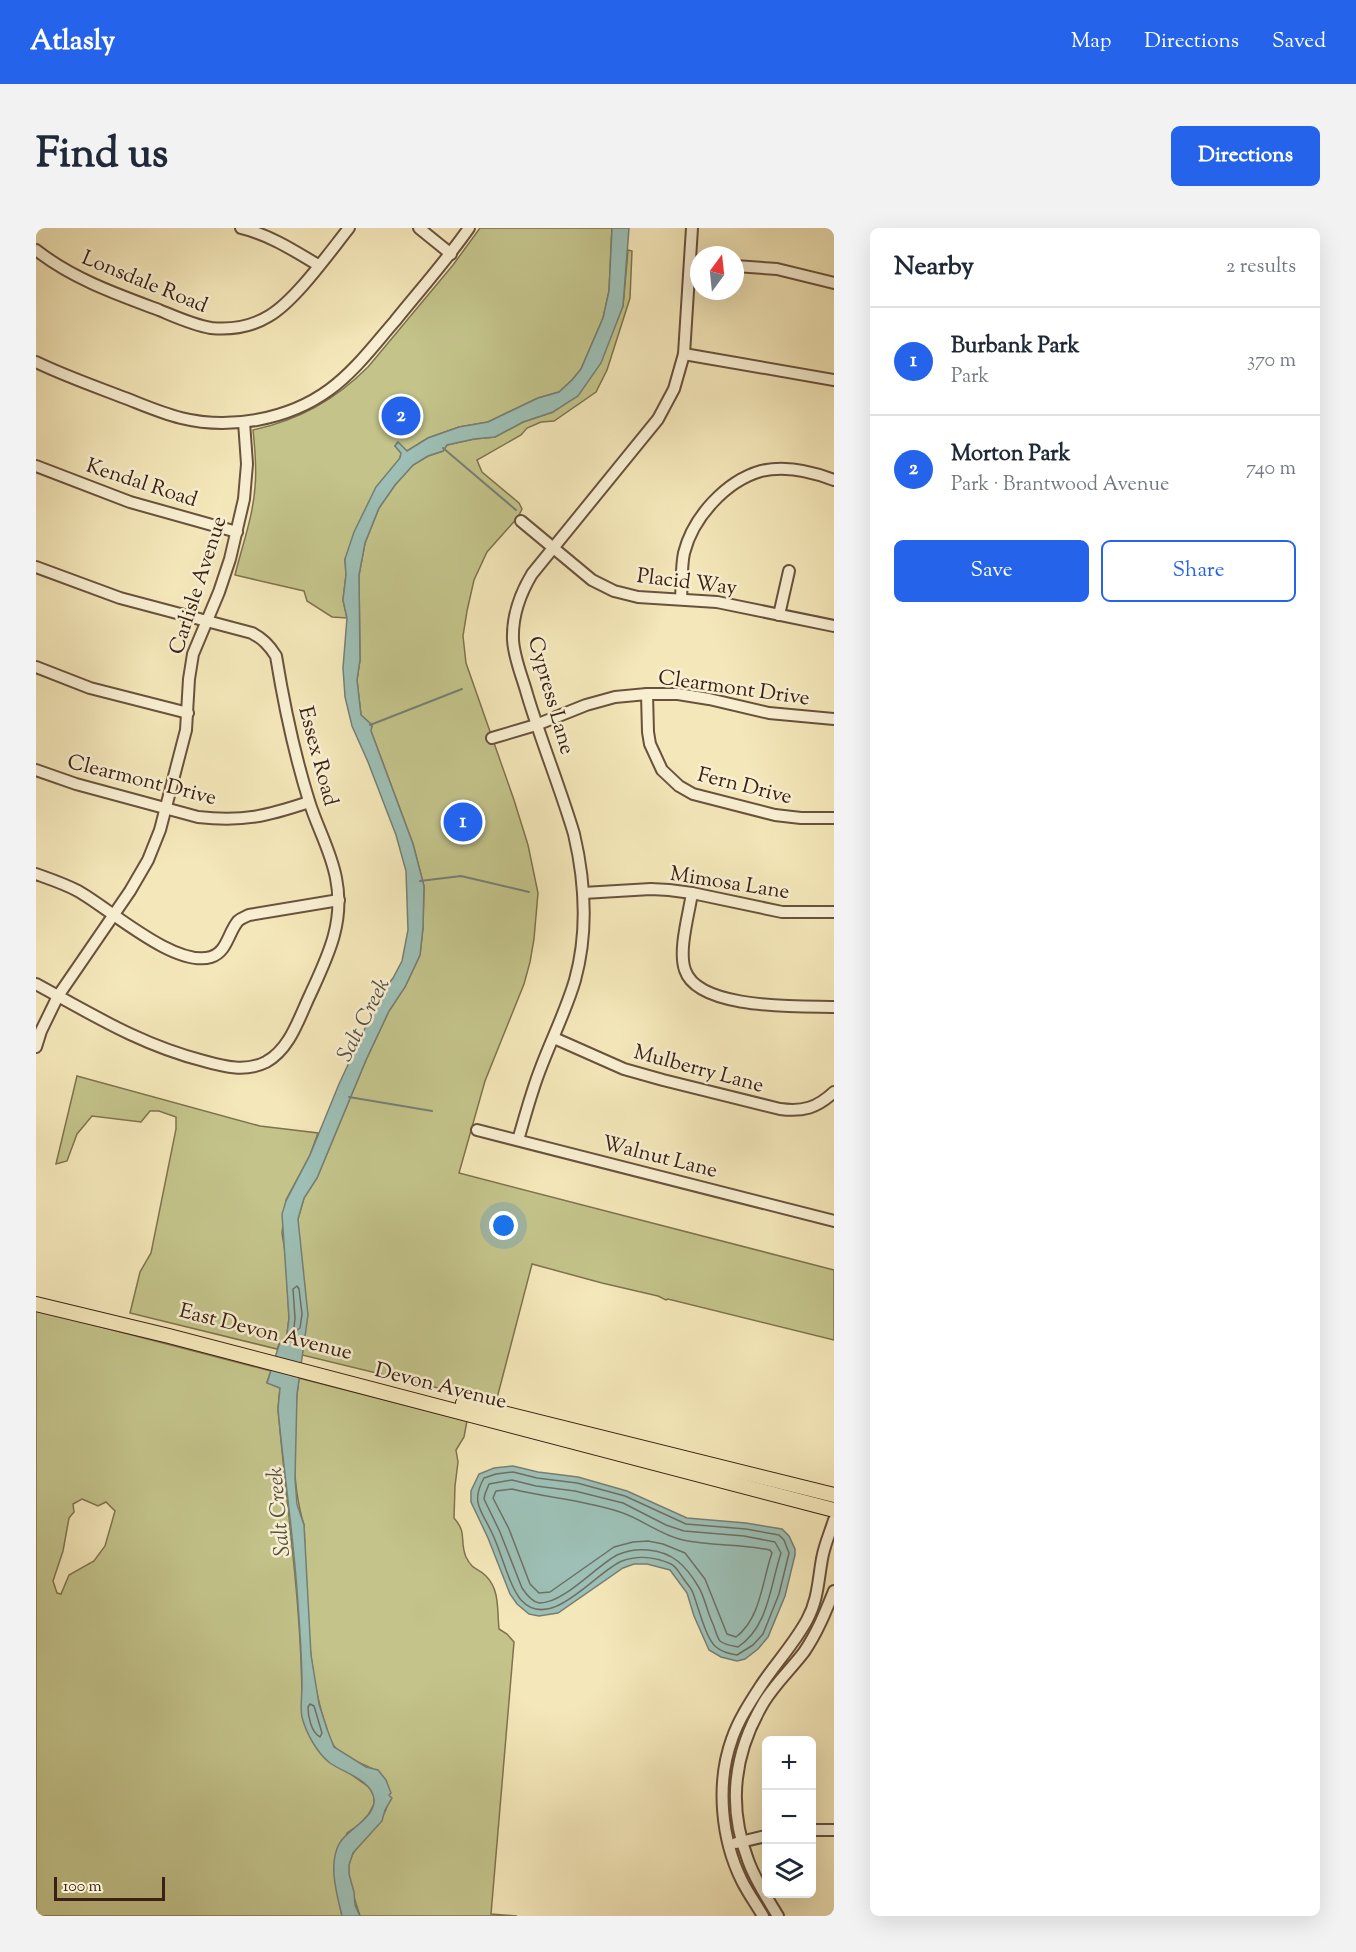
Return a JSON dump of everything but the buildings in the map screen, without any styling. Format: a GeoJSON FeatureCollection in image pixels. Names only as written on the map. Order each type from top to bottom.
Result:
{"type":"FeatureCollection","features":[{"type":"Feature","properties":{"kind":"main road","name":"East Devon Avenue"},"geometry":{"type":"LineString","coordinates":[[36,1299],[319,1371],[834,1495]]}},
{"type":"Feature","properties":{"kind":"main road","name":"Devon Avenue"},"geometry":{"type":"LineString","coordinates":[[319,1371],[834,1510]]}},
{"type":"Feature","properties":{"kind":"street"},"geometry":{"type":"LineString","coordinates":[[241,228],[278,241],[318,265]]}},
{"type":"Feature","properties":{"kind":"street","name":"Lonsdale Road"},"geometry":{"type":"LineString","coordinates":[[36,250],[71,274],[91,284],[190,322],[220,328],[244,327],[270,315],[286,302],[349,228]]}},
{"type":"Feature","properties":{"kind":"street"},"geometry":{"type":"LineString","coordinates":[[419,228],[451,254]]}},
{"type":"Feature","properties":{"kind":"street"},"geometry":{"type":"LineString","coordinates":[[36,362],[67,377],[181,418],[209,422],[244,422],[278,415],[304,405],[327,392],[361,362],[451,254],[469,228]]}},
{"type":"Feature","properties":{"kind":"street","name":"Cypress Lane"},"geometry":{"type":"LineString","coordinates":[[692,228],[694,246]]}},
{"type":"Feature","properties":{"kind":"street"},"geometry":{"type":"LineString","coordinates":[[744,267],[777,269],[834,283]]}},
{"type":"Feature","properties":{"kind":"street","name":"Cypress Lane"},"geometry":{"type":"LineString","coordinates":[[518,1140],[540,1070],[571,990],[580,957],[583,893],[574,834],[536,725],[516,656],[513,641],[519,599],[532,574],[658,419],[674,389],[684,354],[691,300]]}},
{"type":"Feature","properties":{"kind":"street"},"geometry":{"type":"LineString","coordinates":[[684,354],[834,380]]}},
{"type":"Feature","properties":{"kind":"street","name":"Carlisle Avenue"},"geometry":{"type":"LineString","coordinates":[[36,1047],[58,996],[130,891],[148,860],[160,830],[186,730],[193,654],[219,592],[237,532],[247,482],[244,422]]}},
{"type":"Feature","properties":{"kind":"street","name":"Kendal Road"},"geometry":{"type":"LineString","coordinates":[[36,466],[130,502],[237,532]]}},
{"type":"Feature","properties":{"kind":"street"},"geometry":{"type":"LineString","coordinates":[[681,599],[684,553],[689,540],[702,515],[728,488],[761,471],[781,469],[798,469],[834,480]]}},
{"type":"Feature","properties":{"kind":"street","name":"Placid Way"},"geometry":{"type":"LineString","coordinates":[[520,521],[592,580],[614,591],[638,597],[717,602],[834,626]]}},
{"type":"Feature","properties":{"kind":"street","name":"Essex Road"},"geometry":{"type":"LineString","coordinates":[[36,567],[120,598],[252,633],[270,646],[276,656],[292,743],[309,802],[332,861],[339,900],[332,946],[292,1035],[285,1045],[266,1062],[255,1066],[226,1067],[190,1058],[137,1039],[36,984]]}},
{"type":"Feature","properties":{"kind":"street"},"geometry":{"type":"LineString","coordinates":[[779,615],[789,571]]}},
{"type":"Feature","properties":{"kind":"street"},"geometry":{"type":"LineString","coordinates":[[36,667],[90,688],[188,713]]}},
{"type":"Feature","properties":{"kind":"street","name":"Clearmont Drive"},"geometry":{"type":"LineString","coordinates":[[492,738],[536,725],[586,705],[615,697],[647,694],[678,693],[769,713],[834,719]]}},
{"type":"Feature","properties":{"kind":"street","name":"Fern Drive"},"geometry":{"type":"LineString","coordinates":[[647,694],[650,744],[662,770],[679,786],[698,795],[775,815],[834,818]]}},
{"type":"Feature","properties":{"kind":"street","name":"Clearmont Drive"},"geometry":{"type":"LineString","coordinates":[[36,770],[76,784],[198,817],[252,818],[274,814],[309,802]]}},
{"type":"Feature","properties":{"kind":"street"},"geometry":{"type":"LineString","coordinates":[[36,873],[79,892],[167,949],[201,959],[212,957],[225,947],[239,919],[249,915],[339,900]]}},
{"type":"Feature","properties":{"kind":"street","name":"Mimosa Lane"},"geometry":{"type":"LineString","coordinates":[[583,893],[651,889],[692,893],[782,912],[834,912]]}},
{"type":"Feature","properties":{"kind":"street"},"geometry":{"type":"LineString","coordinates":[[692,893],[683,960],[685,972],[697,988],[709,994],[760,1004],[834,1006]]}},
{"type":"Feature","properties":{"kind":"street","name":"Mulberry Lane"},"geometry":{"type":"LineString","coordinates":[[554,1038],[624,1069],[780,1109],[795,1111],[808,1109],[825,1101],[834,1092]]}},
{"type":"Feature","properties":{"kind":"street","name":"Walnut Lane"},"geometry":{"type":"LineString","coordinates":[[477,1130],[834,1221]]}},
{"type":"Feature","properties":{"kind":"street"},"geometry":{"type":"LineString","coordinates":[[763,1916],[742,1881],[729,1844],[723,1810],[726,1761],[731,1740],[740,1720],[808,1620],[815,1603],[822,1557],[834,1520]]}},
{"type":"Feature","properties":{"kind":"street"},"geometry":{"type":"LineString","coordinates":[[778,1916],[748,1861],[742,1841],[736,1805],[738,1765],[748,1734],[765,1701],[813,1639],[834,1591]]}},
{"type":"Feature","properties":{"kind":"street"},"geometry":{"type":"LineString","coordinates":[[816,1830],[834,1830]]}},
{"type":"Feature","properties":{"kind":"street"},"geometry":{"type":"LineString","coordinates":[[729,1844],[762,1837]]}},
{"type":"Feature","properties":{"kind":"green space"},"geometry":{"type":"Polygon","coordinates":[[[480,228],[612,228],[609,291],[603,318],[581,369],[559,392],[538,398],[488,422],[459,427],[428,438],[407,451],[397,443],[395,446],[401,453],[400,458],[345,559],[343,600],[347,618],[332,617],[307,601],[304,591],[235,575],[254,498],[256,466],[253,430],[286,421],[315,407],[355,379],[368,367],[453,265],[480,228]]]}},
{"type":"Feature","properties":{"kind":"green space"},"geometry":{"type":"Polygon","coordinates":[[[628,250],[632,251],[630,298],[607,370],[596,392],[554,421],[541,422],[527,428],[521,435],[477,460],[482,472],[519,503],[522,509],[518,517],[487,552],[474,580],[463,636],[466,663],[514,800],[528,845],[538,893],[534,939],[524,984],[485,1081],[459,1173],[834,1270],[834,1340],[666,1300],[532,1264],[496,1402],[302,1355],[298,1219],[304,1198],[317,1178],[366,1060],[389,1011],[405,987],[420,955],[423,928],[424,886],[413,844],[371,731],[372,725],[361,715],[357,680],[360,660],[359,575],[365,543],[379,508],[413,465],[428,456],[443,451],[447,445],[495,437],[523,422],[553,412],[623,306],[628,250]]]}},
{"type":"Feature","properties":{"kind":"green space"},"geometry":{"type":"Polygon","coordinates":[[[77,1076],[260,1126],[318,1133],[310,1155],[286,1200],[282,1233],[286,1258],[289,1318],[286,1342],[280,1342],[277,1349],[130,1313],[140,1272],[151,1253],[176,1129],[176,1117],[159,1111],[150,1111],[141,1122],[92,1116],[77,1134],[67,1161],[56,1164],[77,1076]]]}},
{"type":"Feature","properties":{"kind":"green space"},"geometry":{"type":"Polygon","coordinates":[[[36,1310],[271,1371],[267,1382],[280,1388],[278,1409],[300,1639],[302,1716],[352,1775],[370,1788],[374,1804],[359,1825],[347,1833],[335,1876],[342,1916],[36,1916],[36,1310]],[[82,1499],[73,1504],[74,1512],[69,1518],[63,1551],[53,1581],[57,1593],[61,1594],[69,1575],[94,1561],[105,1546],[115,1511],[106,1502],[98,1506],[82,1499]]]}},
{"type":"Feature","properties":{"kind":"green space"},"geometry":{"type":"Polygon","coordinates":[[[299,1378],[467,1421],[464,1437],[456,1450],[458,1462],[454,1518],[461,1528],[466,1557],[473,1567],[486,1576],[494,1588],[499,1629],[514,1642],[491,1914],[517,1916],[360,1916],[350,1883],[349,1864],[358,1846],[384,1815],[389,1794],[382,1776],[375,1770],[341,1753],[334,1746],[320,1705],[308,1628],[304,1525],[296,1490],[294,1433],[299,1378]]]}},
{"type":"Feature","properties":{"kind":"water"},"geometry":{"type":"Polygon","coordinates":[[[612,228],[629,228],[623,306],[601,363],[578,396],[553,412],[523,422],[495,437],[447,445],[443,451],[428,456],[413,465],[379,508],[365,543],[359,575],[360,660],[357,680],[361,715],[372,725],[371,731],[413,844],[424,886],[420,955],[405,987],[389,1011],[366,1060],[317,1178],[304,1198],[298,1219],[308,1315],[297,1394],[295,1479],[297,1504],[304,1525],[311,1655],[319,1704],[334,1747],[366,1767],[378,1770],[386,1780],[391,1793],[389,1795],[392,1798],[382,1821],[353,1853],[349,1865],[355,1905],[360,1916],[342,1916],[334,1880],[336,1852],[343,1839],[366,1818],[374,1799],[372,1792],[363,1782],[330,1763],[321,1754],[309,1736],[302,1717],[302,1665],[294,1555],[278,1409],[280,1388],[267,1383],[280,1342],[286,1342],[289,1318],[282,1214],[286,1201],[310,1155],[339,1084],[381,994],[402,961],[408,930],[406,871],[396,835],[352,726],[345,697],[343,668],[347,618],[343,600],[345,559],[354,532],[376,487],[400,458],[401,453],[395,446],[398,442],[407,451],[428,438],[459,427],[488,422],[538,398],[559,392],[581,369],[603,318],[609,291],[612,228]]]}},
{"type":"Feature","properties":{"kind":"water"},"geometry":{"type":"Polygon","coordinates":[[[513,1466],[578,1477],[627,1491],[687,1518],[746,1523],[782,1529],[789,1536],[795,1549],[795,1555],[785,1596],[768,1637],[758,1649],[745,1659],[737,1661],[721,1657],[709,1650],[687,1593],[670,1570],[647,1564],[634,1564],[623,1568],[558,1613],[539,1616],[529,1614],[517,1604],[510,1594],[471,1502],[471,1491],[479,1474],[494,1468],[513,1466]]]}},
{"type":"Feature","properties":{"kind":"waterway"},"geometry":{"type":"LineString","coordinates":[[443,448],[516,510]]}},
{"type":"Feature","properties":{"kind":"waterway"},"geometry":{"type":"LineString","coordinates":[[370,725],[462,689]]}},
{"type":"Feature","properties":{"kind":"waterway"},"geometry":{"type":"LineString","coordinates":[[420,881],[461,876],[529,892]]}},
{"type":"Feature","properties":{"kind":"waterway"},"geometry":{"type":"LineString","coordinates":[[349,1097],[432,1111]]}},
{"type":"Feature","properties":{"kind":"place","name":"Morton Park"},"geometry":{"type":"Point","coordinates":[401,416]}},
{"type":"Feature","properties":{"kind":"place","name":"Burbank Park"},"geometry":{"type":"Point","coordinates":[463,822]}},
{"type":"Feature","properties":{"kind":"water label","name":"Salt Creek"},"geometry":{"type":"Point","coordinates":[362,1019]}},
{"type":"Feature","properties":{"kind":"water label","name":"Salt Creek"},"geometry":{"type":"Point","coordinates":[277,1512]}}]}
